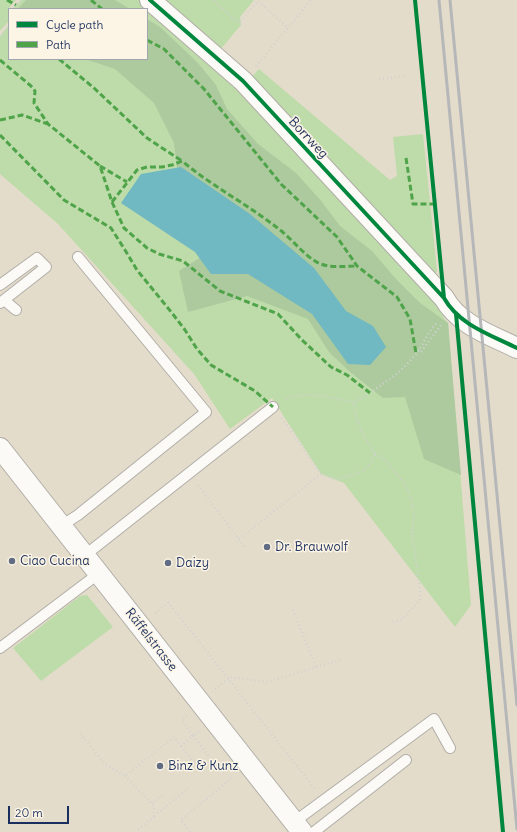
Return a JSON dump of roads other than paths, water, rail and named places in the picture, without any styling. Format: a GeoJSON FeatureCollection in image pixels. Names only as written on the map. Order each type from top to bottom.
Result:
{"type":"FeatureCollection","features":[{"type":"Feature","properties":{"kind":"street","name":"Borrweg"},"geometry":{"type":"LineString","coordinates":[[150,0],[243,81],[446,307],[469,325],[517,348]]}},
{"type":"Feature","properties":{"kind":"street","name":"Räffelstrasse"},"geometry":{"type":"LineString","coordinates":[[0,448],[298,827]]}},
{"type":"Feature","properties":{"kind":"lane"},"geometry":{"type":"LineString","coordinates":[[61,526],[78,515],[206,412],[78,257]]}},
{"type":"Feature","properties":{"kind":"lane"},"geometry":{"type":"LineString","coordinates":[[0,286],[37,258],[47,270],[2,301],[16,310]]}},
{"type":"Feature","properties":{"kind":"lane"},"geometry":{"type":"LineString","coordinates":[[84,556],[273,407]]}},
{"type":"Feature","properties":{"kind":"lane"},"geometry":{"type":"LineString","coordinates":[[0,648],[98,574]]}},
{"type":"Feature","properties":{"kind":"lane"},"geometry":{"type":"LineString","coordinates":[[298,827],[324,800],[434,718],[450,748]]}},
{"type":"Feature","properties":{"kind":"lane"},"geometry":{"type":"LineString","coordinates":[[314,832],[406,760]]}},
{"type":"Feature","properties":{"kind":"water"},"geometry":{"type":"Polygon","coordinates":[[[181,167],[250,214],[314,268],[346,311],[373,326],[386,347],[370,365],[348,364],[312,314],[248,274],[211,274],[195,252],[121,203],[141,174],[181,167]]]}},
{"type":"Feature","properties":{"kind":"railway"},"geometry":{"type":"LineString","coordinates":[[439,0],[517,829]]}},
{"type":"Feature","properties":{"kind":"railway"},"geometry":{"type":"LineString","coordinates":[[450,0],[517,705]]}},
{"type":"Feature","properties":{"kind":"place","name":"Dr. Brauwolf"},"geometry":{"type":"Point","coordinates":[267,547]}},
{"type":"Feature","properties":{"kind":"place","name":"Ciao Cucina"},"geometry":{"type":"Point","coordinates":[12,561]}},
{"type":"Feature","properties":{"kind":"place","name":"Daizy"},"geometry":{"type":"Point","coordinates":[168,563]}},
{"type":"Feature","properties":{"kind":"place","name":"Binz & Kunz"},"geometry":{"type":"Point","coordinates":[160,766]}}]}
